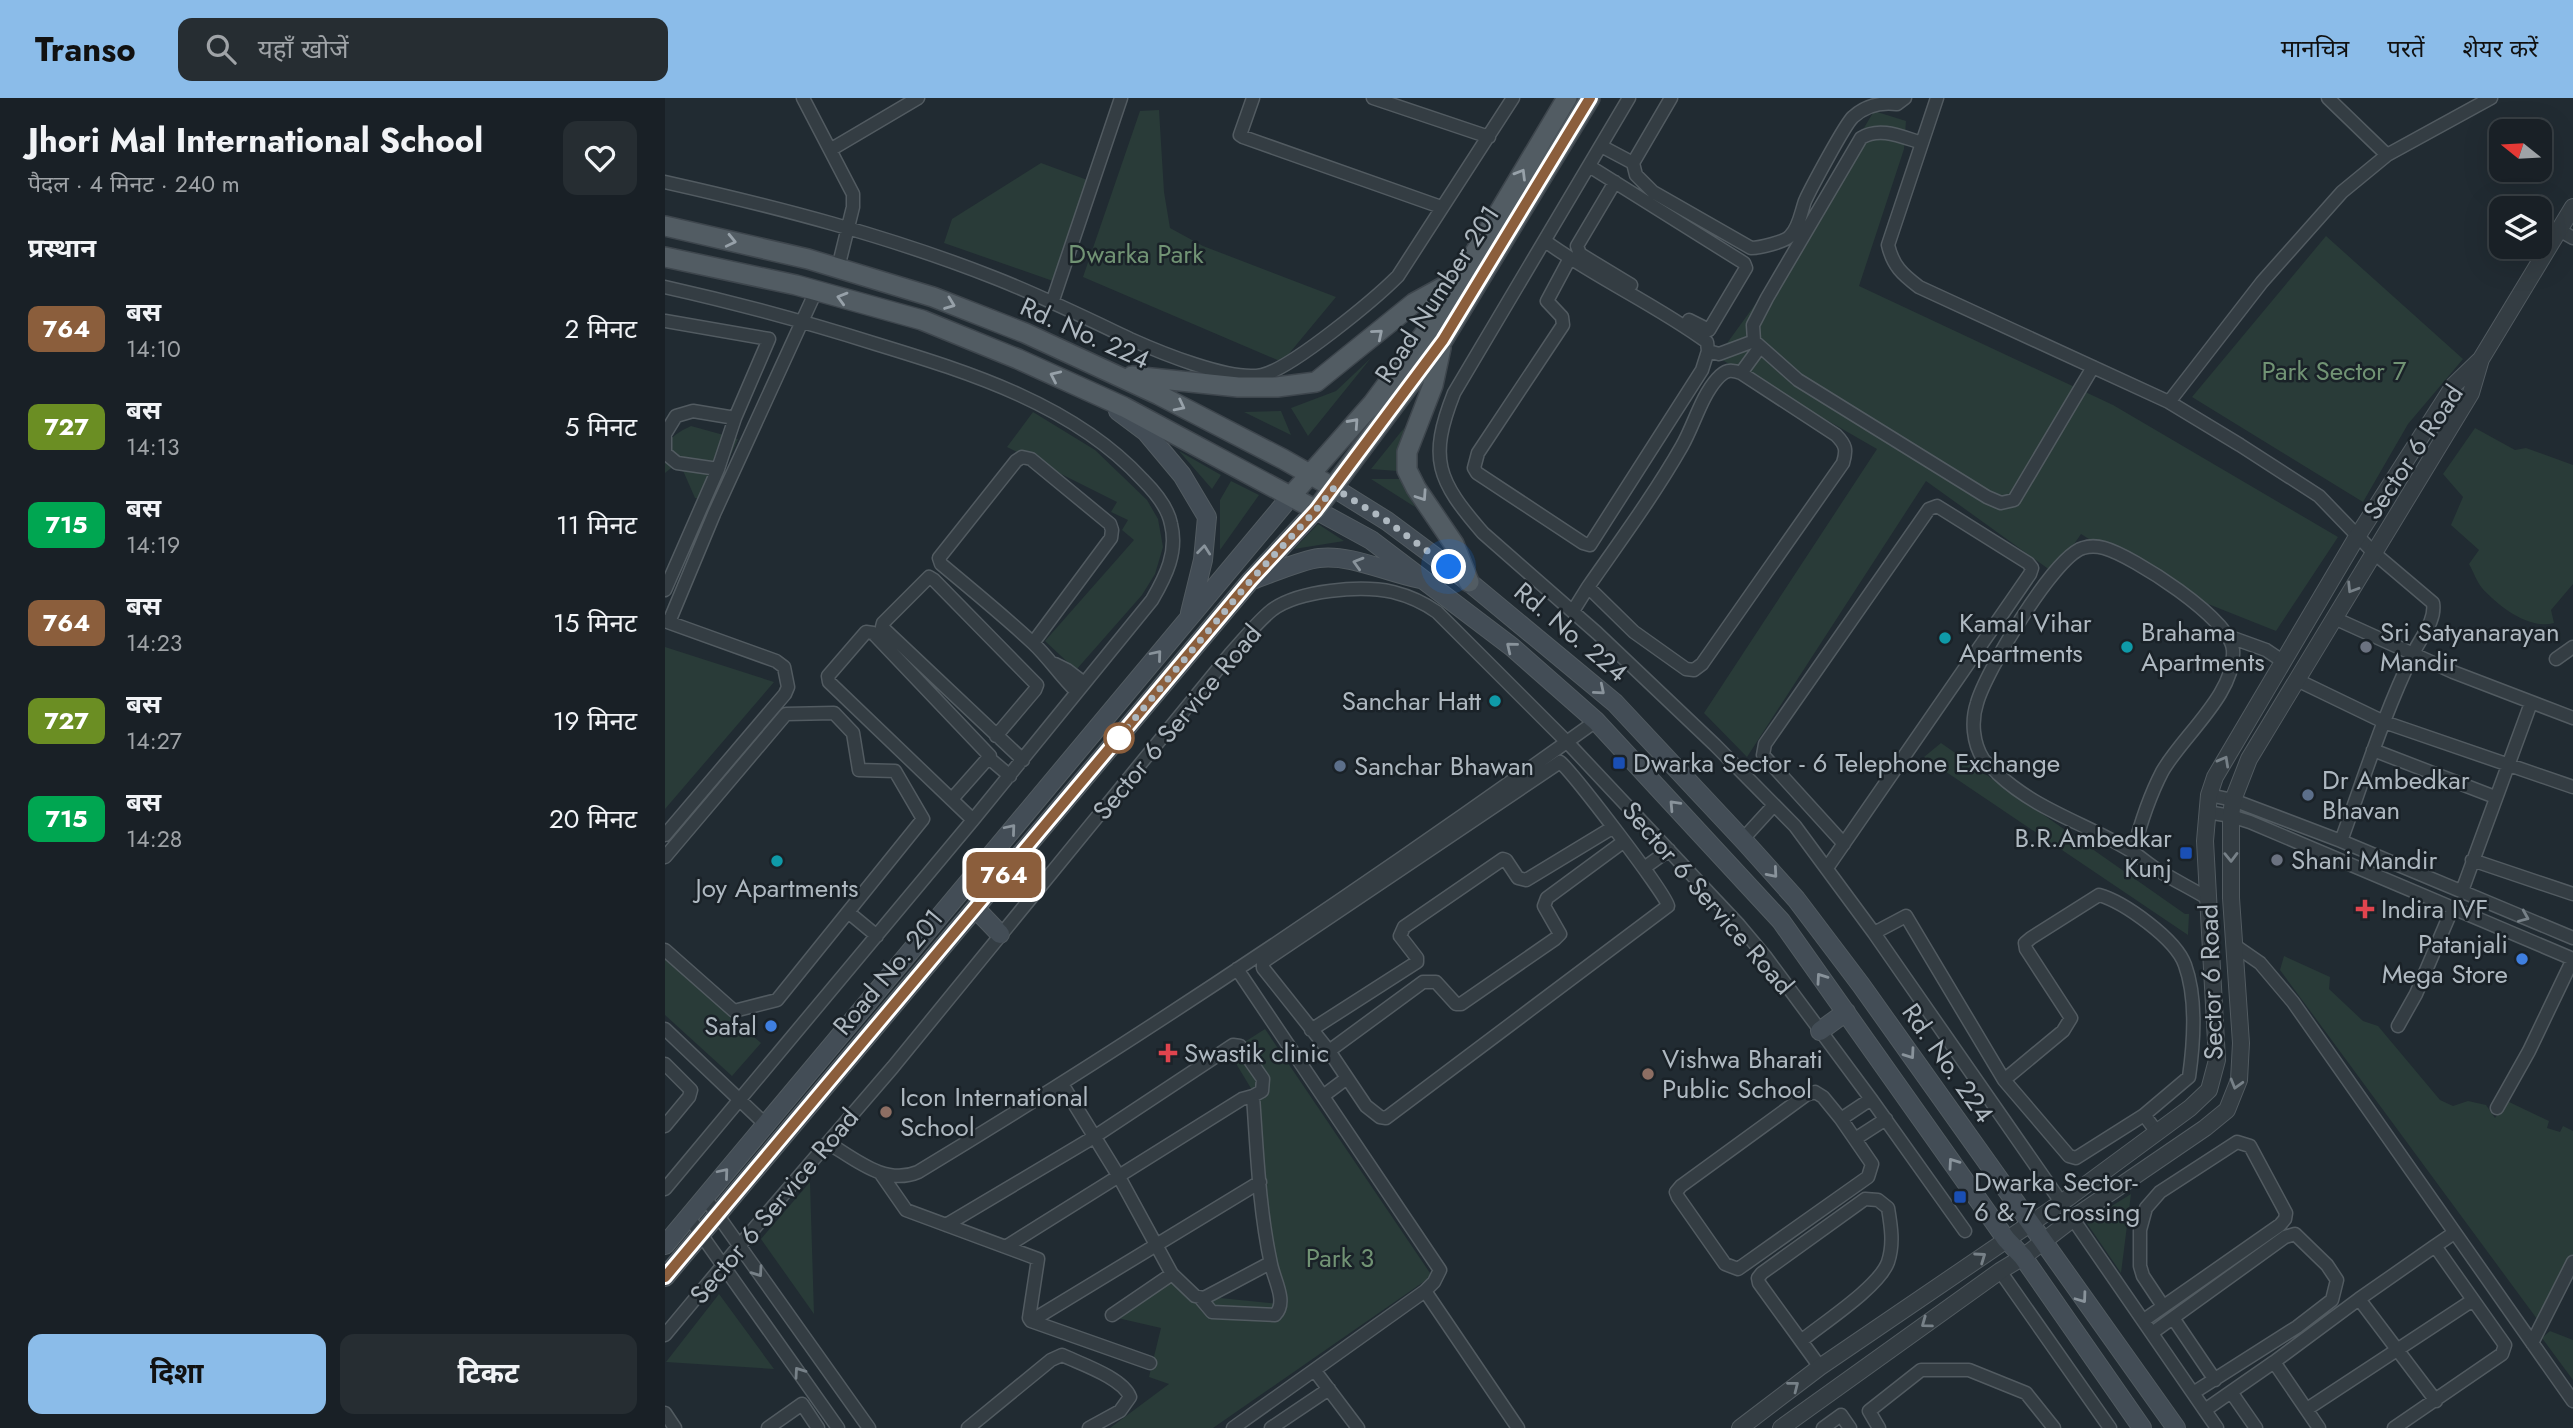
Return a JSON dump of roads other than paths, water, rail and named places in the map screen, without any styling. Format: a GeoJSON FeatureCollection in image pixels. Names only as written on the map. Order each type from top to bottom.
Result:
{"type":"FeatureCollection","features":[{"type":"Feature","properties":{"kind":"main road","name":"Road Number 201"},"geometry":{"type":"LineString","coordinates":[[1291,496],[1373,403],[1436,318],[1567,98]]}},
{"type":"Feature","properties":{"kind":"main road","name":"Road Number 201"},"geometry":{"type":"LineString","coordinates":[[1316,510],[1443,340],[1590,98]]}},
{"type":"Feature","properties":{"kind":"main road","name":"Rd. No. 224"},"geometry":{"type":"LineString","coordinates":[[665,226],[838,268],[933,297],[1025,333],[1159,395],[1334,488],[1387,521],[1469,582],[1615,703],[1743,839],[1795,899],[1861,985],[2176,1428]]}},
{"type":"Feature","properties":{"kind":"main road","name":"Rd. No. 224"},"geometry":{"type":"LineString","coordinates":[[665,257],[816,290],[922,320],[1018,359],[1124,407],[1371,540],[1512,648],[1595,721],[1781,921],[2142,1428]]}},
{"type":"Feature","properties":{"kind":"main road"},"geometry":{"type":"LineString","coordinates":[[1107,372],[1238,387],[1277,387],[1316,382],[1414,303],[1458,279]]}},
{"type":"Feature","properties":{"kind":"main road"},"geometry":{"type":"LineString","coordinates":[[1443,340],[1433,385],[1407,452],[1408,470],[1416,488],[1454,544],[1469,582]]}},
{"type":"Feature","properties":{"kind":"main road"},"geometry":{"type":"LineString","coordinates":[[1097,396],[1146,432],[1182,475],[1207,517],[1203,560],[1189,617]]}},
{"type":"Feature","properties":{"kind":"main road","name":"Road No. 201"},"geometry":{"type":"LineString","coordinates":[[665,1245],[1291,496]]}},
{"type":"Feature","properties":{"kind":"main road","name":"Road No. 201"},"geometry":{"type":"LineString","coordinates":[[665,1276],[1251,580],[1316,510]]}},
{"type":"Feature","properties":{"kind":"main road"},"geometry":{"type":"LineString","coordinates":[[1251,580],[1318,558],[1350,559],[1394,574],[1423,579]]}},
{"type":"Feature","properties":{"kind":"main road"},"geometry":{"type":"LineString","coordinates":[[975,909],[1000,934]]}},
{"type":"Feature","properties":{"kind":"main road"},"geometry":{"type":"LineString","coordinates":[[1821,1031],[1846,1012]]}},
{"type":"Feature","properties":{"kind":"street"},"geometry":{"type":"LineString","coordinates":[[803,98],[855,202],[838,268]]}},
{"type":"Feature","properties":{"kind":"street"},"geometry":{"type":"LineString","coordinates":[[830,150],[918,98]]}},
{"type":"Feature","properties":{"kind":"street"},"geometry":{"type":"LineString","coordinates":[[1052,303],[1121,98]]}},
{"type":"Feature","properties":{"kind":"street"},"geometry":{"type":"LineString","coordinates":[[1252,98],[1240,135],[1243,137],[1441,207]]}},
{"type":"Feature","properties":{"kind":"street"},"geometry":{"type":"LineString","coordinates":[[1373,98],[1489,137]]}},
{"type":"Feature","properties":{"kind":"street"},"geometry":{"type":"LineString","coordinates":[[665,182],[756,202],[847,229],[984,274],[1187,363],[1259,376],[1283,367],[1382,292],[1398,276],[1513,98]]}},
{"type":"Feature","properties":{"kind":"street"},"geometry":{"type":"LineString","coordinates":[[1629,98],[1454,393],[1443,420],[1438,459],[1446,482],[1483,533],[1573,611],[1715,745],[1795,826],[1874,933],[2061,1202]]}},
{"type":"Feature","properties":{"kind":"street"},"geometry":{"type":"LineString","coordinates":[[1671,98],[1633,163],[1636,175],[1653,192],[1751,248],[1779,243],[1791,235],[1805,200],[1850,119],[1865,108],[1884,103],[1898,104],[1905,98]]}},
{"type":"Feature","properties":{"kind":"street"},"geometry":{"type":"LineString","coordinates":[[1937,98],[1888,245],[1898,271],[1919,287],[2169,402],[2319,496],[2359,534],[2374,553],[2433,603],[2432,619],[2413,653],[2384,722],[2341,841]]}},
{"type":"Feature","properties":{"kind":"street"},"geometry":{"type":"LineString","coordinates":[[2328,98],[2387,155]]}},
{"type":"Feature","properties":{"kind":"street"},"geometry":{"type":"LineString","coordinates":[[2169,402],[2262,282],[2329,204],[2387,155],[2491,98]]}},
{"type":"Feature","properties":{"kind":"street"},"geometry":{"type":"LineString","coordinates":[[1846,128],[1861,138]]}},
{"type":"Feature","properties":{"kind":"street"},"geometry":{"type":"LineString","coordinates":[[1921,143],[1887,132],[1870,132],[1861,138],[1767,298],[1753,326],[1757,344],[1798,380],[1987,497],[2001,503],[2014,500],[2093,366]]}},
{"type":"Feature","properties":{"kind":"street"},"geometry":{"type":"LineString","coordinates":[[1601,146],[1633,163]]}},
{"type":"Feature","properties":{"kind":"street"},"geometry":{"type":"LineString","coordinates":[[1589,166],[1615,182],[1744,263],[1746,268],[1709,330],[1580,254],[1577,246],[1581,237],[1615,182]]}},
{"type":"Feature","properties":{"kind":"street"},"geometry":{"type":"LineString","coordinates":[[2481,359],[2566,234],[2573,207]]}},
{"type":"Feature","properties":{"kind":"street"},"geometry":{"type":"LineString","coordinates":[[1545,241],[1707,342],[1702,370],[1590,545],[1583,543],[1477,472],[1474,467],[1478,453],[1563,325],[1562,317],[1549,304],[1548,297],[1570,258]]}},
{"type":"Feature","properties":{"kind":"street"},"geometry":{"type":"LineString","coordinates":[[665,287],[804,321],[958,369],[1048,409],[1096,437],[1154,491],[1171,524],[1173,543],[1171,561],[1152,600],[974,820],[665,1189]]}},
{"type":"Feature","properties":{"kind":"street"},"geometry":{"type":"LineString","coordinates":[[665,835],[785,694],[787,676],[784,667],[776,661],[667,621],[816,290]]}},
{"type":"Feature","properties":{"kind":"street"},"geometry":{"type":"LineString","coordinates":[[665,321],[769,339],[735,418],[718,469],[665,590]]}},
{"type":"Feature","properties":{"kind":"street"},"geometry":{"type":"LineString","coordinates":[[1707,351],[1719,354],[1757,344]]}},
{"type":"Feature","properties":{"kind":"street"},"geometry":{"type":"LineString","coordinates":[[1741,373],[1757,344]]}},
{"type":"Feature","properties":{"kind":"street","name":"Sector 6 Road"},"geometry":{"type":"LineString","coordinates":[[1740,1428],[1820,1367],[2061,1202],[2202,1098],[2209,1090],[2217,1060],[2205,841],[2209,795],[2225,757],[2359,534],[2454,385],[2481,359]]}},
{"type":"Feature","properties":{"kind":"street","name":"Sector 6 Road"},"geometry":{"type":"LineString","coordinates":[[1781,1428],[2227,1110],[2239,1080],[2241,1042],[2231,898],[2232,808],[2249,759],[2470,393],[2481,359]]}},
{"type":"Feature","properties":{"kind":"street"},"geometry":{"type":"LineString","coordinates":[[1573,611],[1588,587],[1682,446],[1714,382],[1724,372],[1732,370],[1741,373],[1836,435],[1844,443],[1846,450],[1843,463],[1702,664],[1694,670],[1686,669],[1665,656],[1634,632],[1588,587]]}},
{"type":"Feature","properties":{"kind":"street"},"geometry":{"type":"LineString","coordinates":[[718,469],[677,463],[665,453],[665,434],[676,416],[693,411],[735,418]]}},
{"type":"Feature","properties":{"kind":"street"},"geometry":{"type":"LineString","coordinates":[[1033,643],[1111,538],[1112,530],[1110,524],[1031,459],[1022,457],[939,558],[941,564],[1055,664],[1058,674],[1081,687]]}},
{"type":"Feature","properties":{"kind":"street"},"geometry":{"type":"LineString","coordinates":[[1827,868],[1844,844],[2030,574],[2032,568],[1937,506],[1929,509],[1765,744],[1763,755],[1844,844]]}},
{"type":"Feature","properties":{"kind":"street"},"geometry":{"type":"LineString","coordinates":[[2133,852],[2163,770],[2218,696],[2228,676],[2233,649],[2223,628],[2189,597],[2105,548],[2082,548],[2070,554],[2052,575],[1990,670],[1976,704],[1973,733],[1984,760],[2008,783],[2043,807],[2133,852],[2161,872],[2207,898]]}},
{"type":"Feature","properties":{"kind":"street"},"geometry":{"type":"LineString","coordinates":[[996,736],[1037,685],[929,577],[882,627],[996,736],[1023,760]]}},
{"type":"Feature","properties":{"kind":"street","name":"Sector 6 Service Road"},"geometry":{"type":"LineString","coordinates":[[665,1335],[893,1068],[1231,653],[1273,610],[1293,600],[1318,594],[1378,590],[1413,598],[1437,612],[1567,741],[1765,956],[1965,1231]]}},
{"type":"Feature","properties":{"kind":"street"},"geometry":{"type":"LineString","coordinates":[[2334,618],[2453,672],[2573,718]]}},
{"type":"Feature","properties":{"kind":"street"},"geometry":{"type":"LineString","coordinates":[[974,820],[827,679],[828,676],[866,632],[873,633],[1010,776]]}},
{"type":"Feature","properties":{"kind":"street"},"geometry":{"type":"LineString","coordinates":[[2229,637],[2266,650],[2284,662]]}},
{"type":"Feature","properties":{"kind":"street"},"geometry":{"type":"LineString","coordinates":[[2556,659],[2573,647]]}},
{"type":"Feature","properties":{"kind":"street"},"geometry":{"type":"LineString","coordinates":[[2297,680],[2384,722],[2573,786]]}},
{"type":"Feature","properties":{"kind":"street"},"geometry":{"type":"LineString","coordinates":[[2462,891],[2531,703]]}},
{"type":"Feature","properties":{"kind":"street"},"geometry":{"type":"LineString","coordinates":[[665,857],[786,714],[834,713],[853,733],[859,770],[895,771],[923,819],[777,1000],[734,1011],[665,950]]}},
{"type":"Feature","properties":{"kind":"street"},"geometry":{"type":"LineString","coordinates":[[828,1143],[881,1174],[899,1177],[918,1172],[1062,1084],[1237,969],[1595,721]]}},
{"type":"Feature","properties":{"kind":"street"},"geometry":{"type":"LineString","coordinates":[[2373,750],[2495,797]]}},
{"type":"Feature","properties":{"kind":"street"},"geometry":{"type":"LineString","coordinates":[[953,799],[990,758]]}},
{"type":"Feature","properties":{"kind":"street"},"geometry":{"type":"LineString","coordinates":[[1558,763],[1563,765],[1588,796],[1667,899],[1668,906],[1665,911],[1386,1118],[1380,1117],[1366,1106],[1328,1051],[1263,968],[1265,961],[1558,763]]}},
{"type":"Feature","properties":{"kind":"street"},"geometry":{"type":"LineString","coordinates":[[1588,796],[1605,782]]}},
{"type":"Feature","properties":{"kind":"street"},"geometry":{"type":"LineString","coordinates":[[703,790],[714,800]]}},
{"type":"Feature","properties":{"kind":"street"},"geometry":{"type":"LineString","coordinates":[[2209,795],[2232,808],[2573,959],[2529,1051],[2497,1108]]}},
{"type":"Feature","properties":{"kind":"street"},"geometry":{"type":"LineString","coordinates":[[1743,839],[1774,805]]}},
{"type":"Feature","properties":{"kind":"street"},"geometry":{"type":"LineString","coordinates":[[2207,812],[2232,808],[2341,841],[2573,938]]}},
{"type":"Feature","properties":{"kind":"street"},"geometry":{"type":"LineString","coordinates":[[1311,1030],[1417,962],[1417,958],[1400,936],[1404,927],[1503,859],[1518,878],[1526,880],[1612,828]]}},
{"type":"Feature","properties":{"kind":"street"},"geometry":{"type":"LineString","coordinates":[[1328,1051],[1423,982],[1436,982],[1456,1004],[1461,1004],[1555,939],[1560,934],[1544,906],[1547,898],[1623,842]]}},
{"type":"Feature","properties":{"kind":"street"},"geometry":{"type":"LineString","coordinates":[[1644,868],[1669,850]]}},
{"type":"Feature","properties":{"kind":"street"},"geometry":{"type":"LineString","coordinates":[[2473,860],[2573,894]]}},
{"type":"Feature","properties":{"kind":"street"},"geometry":{"type":"LineString","coordinates":[[1874,933],[1906,916],[2004,1080],[2069,1156],[2076,1158],[2144,1115],[2189,1077],[2193,1053],[2191,988],[2185,962],[2163,936],[2140,916],[2099,895],[2031,937],[2025,943],[2026,949],[2071,1018],[2063,1031],[2004,1080]]}},
{"type":"Feature","properties":{"kind":"street"},"geometry":{"type":"LineString","coordinates":[[2398,1026],[2416,994],[2453,907]]}},
{"type":"Feature","properties":{"kind":"street"},"geometry":{"type":"LineString","coordinates":[[848,912],[877,936]]}},
{"type":"Feature","properties":{"kind":"street"},"geometry":{"type":"LineString","coordinates":[[2234,945],[2260,963],[2293,1002],[2573,1401]]}},
{"type":"Feature","properties":{"kind":"street"},"geometry":{"type":"LineString","coordinates":[[1233,1428],[1425,1291],[1440,1270],[1438,1263],[1237,969]]}},
{"type":"Feature","properties":{"kind":"street"},"geometry":{"type":"LineString","coordinates":[[1271,1018],[1291,1003]]}},
{"type":"Feature","properties":{"kind":"street"},"geometry":{"type":"LineString","coordinates":[[665,1029],[765,1124]]}},
{"type":"Feature","properties":{"kind":"street"},"geometry":{"type":"LineString","coordinates":[[946,1225],[1094,1137],[1233,1045],[1240,1046],[1263,1079],[1262,1091],[1242,1099],[1007,1246]]}},
{"type":"Feature","properties":{"kind":"street"},"geometry":{"type":"LineString","coordinates":[[665,1064],[691,1090],[689,1097],[665,1126]]}},
{"type":"Feature","properties":{"kind":"street"},"geometry":{"type":"LineString","coordinates":[[1324,1096],[1347,1078]]}},
{"type":"Feature","properties":{"kind":"street"},"geometry":{"type":"LineString","coordinates":[[1062,1084],[1118,1175],[1173,1274],[1212,1312],[1275,1315],[1280,1310],[1281,1302],[1271,1263],[1260,1182],[1253,1096]]}},
{"type":"Feature","properties":{"kind":"street"},"geometry":{"type":"LineString","coordinates":[[1815,1091],[1841,1119],[1872,1164],[1868,1177],[1738,1269],[1725,1264],[1676,1192],[1815,1091]]}},
{"type":"Feature","properties":{"kind":"street"},"geometry":{"type":"LineString","coordinates":[[1841,1119],[1871,1099]]}},
{"type":"Feature","properties":{"kind":"street"},"geometry":{"type":"LineString","coordinates":[[2144,1115],[2157,1132]]}},
{"type":"Feature","properties":{"kind":"street"},"geometry":{"type":"LineString","coordinates":[[1854,1139],[1886,1119]]}},
{"type":"Feature","properties":{"kind":"street"},"geometry":{"type":"LineString","coordinates":[[2144,1320],[2163,1307],[2285,1219],[2286,1213],[2250,1146],[2237,1142],[2160,1192],[2146,1208],[2140,1230],[2140,1266],[2143,1276],[2163,1307]]}},
{"type":"Feature","properties":{"kind":"street"},"geometry":{"type":"LineString","coordinates":[[881,1174],[905,1210],[1039,1260],[1029,1318],[1031,1321]]}},
{"type":"Feature","properties":{"kind":"street"},"geometry":{"type":"LineString","coordinates":[[1031,1321],[1260,1182]]}},
{"type":"Feature","properties":{"kind":"street"},"geometry":{"type":"LineString","coordinates":[[704,1196],[869,1428]]}},
{"type":"Feature","properties":{"kind":"street"},"geometry":{"type":"LineString","coordinates":[[1801,1341],[1879,1278],[1888,1263],[1892,1246],[1888,1208],[1878,1200],[1865,1199],[1758,1278],[1759,1283],[1801,1341],[1820,1367]]}},
{"type":"Feature","properties":{"kind":"street"},"geometry":{"type":"LineString","coordinates":[[688,1216],[838,1428]]}},
{"type":"Feature","properties":{"kind":"street"},"geometry":{"type":"LineString","coordinates":[[2073,1219],[2217,1428]]}},
{"type":"Feature","properties":{"kind":"street"},"geometry":{"type":"LineString","coordinates":[[2205,1410],[2454,1233]]}},
{"type":"Feature","properties":{"kind":"street"},"geometry":{"type":"LineString","coordinates":[[2152,1333],[2285,1237],[2295,1234],[2327,1265],[2337,1280],[2332,1300],[2297,1328],[2193,1393]]}},
{"type":"Feature","properties":{"kind":"street"},"geometry":{"type":"LineString","coordinates":[[2394,1428],[2436,1401],[2504,1350],[2505,1345],[2435,1246]]}},
{"type":"Feature","properties":{"kind":"street"},"geometry":{"type":"LineString","coordinates":[[2532,1343],[2573,1262]]}},
{"type":"Feature","properties":{"kind":"street"},"geometry":{"type":"LineString","coordinates":[[1201,1299],[1271,1263]]}},
{"type":"Feature","properties":{"kind":"street"},"geometry":{"type":"LineString","coordinates":[[2000,1271],[2110,1428]]}},
{"type":"Feature","properties":{"kind":"street"},"geometry":{"type":"LineString","coordinates":[[1112,1315],[1173,1274]]}},
{"type":"Feature","properties":{"kind":"street"},"geometry":{"type":"LineString","coordinates":[[1425,1291],[1518,1428]]}},
{"type":"Feature","properties":{"kind":"street"},"geometry":{"type":"LineString","coordinates":[[2359,1299],[2436,1401]]}},
{"type":"Feature","properties":{"kind":"street"},"geometry":{"type":"LineString","coordinates":[[2307,1409],[2473,1300]]}},
{"type":"Feature","properties":{"kind":"street"},"geometry":{"type":"LineString","coordinates":[[2173,1318],[2215,1380]]}},
{"type":"Feature","properties":{"kind":"street"},"geometry":{"type":"LineString","coordinates":[[1031,1321],[1150,1363]]}},
{"type":"Feature","properties":{"kind":"street"},"geometry":{"type":"LineString","coordinates":[[968,1428],[1051,1360],[1062,1355],[1114,1379],[1131,1397],[1120,1411],[1090,1428]]}},
{"type":"Feature","properties":{"kind":"street"},"geometry":{"type":"LineString","coordinates":[[2274,1362],[2319,1428]]}},
{"type":"Feature","properties":{"kind":"street"},"geometry":{"type":"LineString","coordinates":[[1879,1428],[1869,1411],[1921,1370],[1969,1370],[2025,1392],[2054,1428]]}},
{"type":"Feature","properties":{"kind":"street"},"geometry":{"type":"LineString","coordinates":[[1315,1371],[1358,1428]]}},
{"type":"Feature","properties":{"kind":"street"},"geometry":{"type":"LineString","coordinates":[[1271,1428],[1328,1389]]}},
{"type":"Feature","properties":{"kind":"street"},"geometry":{"type":"LineString","coordinates":[[2231,1392],[2256,1428]]}},
{"type":"Feature","properties":{"kind":"street"},"geometry":{"type":"LineString","coordinates":[[1825,1396],[1850,1428]]}},
{"type":"Feature","properties":{"kind":"street"},"geometry":{"type":"LineString","coordinates":[[768,1428],[802,1404],[818,1428]]}},
{"type":"Feature","properties":{"kind":"street"},"geometry":{"type":"LineString","coordinates":[[665,1413],[675,1428]]}},
{"type":"Feature","properties":{"kind":"street"},"geometry":{"type":"LineString","coordinates":[[1823,1428],[1841,1415]]}},
{"type":"Feature","properties":{"kind":"place","name":"Kamal Vihar Apartments"},"geometry":{"type":"Point","coordinates":[1945,638]}},
{"type":"Feature","properties":{"kind":"place","name":"Brahama Apartments"},"geometry":{"type":"Point","coordinates":[2127,647]}},
{"type":"Feature","properties":{"kind":"place","name":"Sri Satyanarayan Mandir"},"geometry":{"type":"Point","coordinates":[2366,647]}},
{"type":"Feature","properties":{"kind":"place","name":"Sanchar Hatt"},"geometry":{"type":"Point","coordinates":[1495,701]}},
{"type":"Feature","properties":{"kind":"place","name":"Dwarka Sector - 6 Telephone Exchange"},"geometry":{"type":"Point","coordinates":[1619,763]}},
{"type":"Feature","properties":{"kind":"place","name":"Sanchar Bhawan"},"geometry":{"type":"Point","coordinates":[1340,766]}},
{"type":"Feature","properties":{"kind":"place","name":"Dr Ambedkar Bhavan"},"geometry":{"type":"Point","coordinates":[2308,795]}},
{"type":"Feature","properties":{"kind":"place","name":"B.R.Ambedkar Kunj"},"geometry":{"type":"Point","coordinates":[2186,853]}},
{"type":"Feature","properties":{"kind":"place","name":"Shani Mandir"},"geometry":{"type":"Point","coordinates":[2277,860]}},
{"type":"Feature","properties":{"kind":"place","name":"Joy Apartments"},"geometry":{"type":"Point","coordinates":[777,861]}},
{"type":"Feature","properties":{"kind":"place","name":"Indira IVF"},"geometry":{"type":"Point","coordinates":[2365,909]}},
{"type":"Feature","properties":{"kind":"place","name":"Patanjali Mega Store"},"geometry":{"type":"Point","coordinates":[2522,959]}},
{"type":"Feature","properties":{"kind":"place","name":"Safal"},"geometry":{"type":"Point","coordinates":[771,1026]}},
{"type":"Feature","properties":{"kind":"place","name":"Swastik clinic"},"geometry":{"type":"Point","coordinates":[1168,1053]}},
{"type":"Feature","properties":{"kind":"place","name":"Vishwa Bharati Public School"},"geometry":{"type":"Point","coordinates":[1648,1074]}},
{"type":"Feature","properties":{"kind":"place","name":"Icon International School"},"geometry":{"type":"Point","coordinates":[886,1112]}},
{"type":"Feature","properties":{"kind":"place","name":"Dwarka Sector- 6 & 7 Crossing"},"geometry":{"type":"Point","coordinates":[1960,1197]}},
{"type":"Feature","properties":{"kind":"park label","name":"Dwarka Park"},"geometry":{"type":"Point","coordinates":[1136,254]}},
{"type":"Feature","properties":{"kind":"park label","name":"Park Sector 7"},"geometry":{"type":"Point","coordinates":[2334,371]}},
{"type":"Feature","properties":{"kind":"park label","name":"Park 3"},"geometry":{"type":"Point","coordinates":[1340,1258]}}]}
